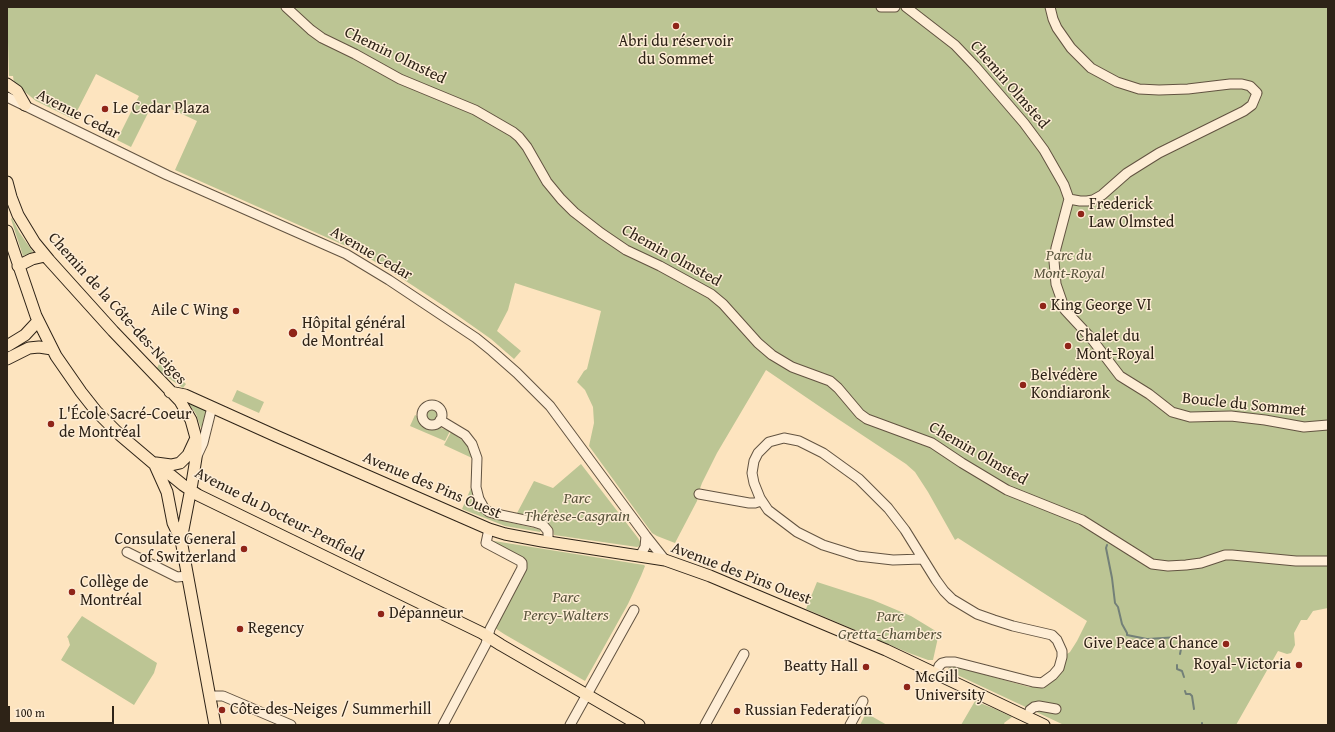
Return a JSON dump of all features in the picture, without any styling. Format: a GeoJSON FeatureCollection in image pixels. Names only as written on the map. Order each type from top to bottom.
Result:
{"type":"FeatureCollection","features":[{"type":"Feature","properties":{"kind":"main road"},"geometry":{"type":"LineString","coordinates":[[7,84],[16,91],[25,105]]}},
{"type":"Feature","properties":{"kind":"main road","name":"Chemin de la Côte-des-Neiges"},"geometry":{"type":"LineString","coordinates":[[7,182],[21,222],[35,244],[170,392],[180,401],[192,424],[196,438],[196,458],[181,540],[215,725]]}},
{"type":"Feature","properties":{"kind":"main road","name":"Avenue du Docteur-Penfield"},"geometry":{"type":"LineString","coordinates":[[7,231],[38,321],[52,349],[74,383],[96,411],[120,435],[154,463],[191,491],[488,637],[639,725]]}},
{"type":"Feature","properties":{"kind":"main road"},"geometry":{"type":"LineString","coordinates":[[18,266],[32,259],[45,256]]}},
{"type":"Feature","properties":{"kind":"main road"},"geometry":{"type":"LineString","coordinates":[[7,346],[25,335],[38,321]]}},
{"type":"Feature","properties":{"kind":"main road"},"geometry":{"type":"LineString","coordinates":[[7,359],[30,348],[39,347],[52,349]]}},
{"type":"Feature","properties":{"kind":"main road","name":"Avenue des Pins Ouest"},"geometry":{"type":"LineString","coordinates":[[170,392],[185,395],[489,529],[506,534],[666,560],[721,580],[879,647],[1044,725]]}},
{"type":"Feature","properties":{"kind":"main road"},"geometry":{"type":"LineString","coordinates":[[154,463],[171,465],[180,463],[186,458],[196,438]]}},
{"type":"Feature","properties":{"kind":"main road"},"geometry":{"type":"LineString","coordinates":[[154,463],[167,492],[174,523],[181,540]]}},
{"type":"Feature","properties":{"kind":"street","name":"Chemin Olmsted"},"geometry":{"type":"LineString","coordinates":[[286,7],[322,38],[400,79],[475,110],[512,131],[519,137],[547,182],[561,199],[574,212],[601,234],[626,250],[711,294],[723,304],[752,337],[772,355],[792,367],[830,381],[838,388],[860,414],[867,419],[932,442],[962,463],[1007,490],[1082,520],[1152,564],[1186,566],[1225,555],[1290,560],[1328,561]]}},
{"type":"Feature","properties":{"kind":"street"},"geometry":{"type":"LineString","coordinates":[[880,7],[895,7]]}},
{"type":"Feature","properties":{"kind":"street","name":"Chemin Olmsted"},"geometry":{"type":"LineString","coordinates":[[906,7],[955,45],[1024,123],[1044,150],[1062,182],[1069,199]]}},
{"type":"Feature","properties":{"kind":"street"},"geometry":{"type":"LineString","coordinates":[[1050,7],[1056,28],[1071,48],[1092,68],[1117,82],[1139,89],[1159,90],[1242,84],[1250,86],[1257,93],[1252,105],[1244,111],[1159,153],[1127,173],[1102,195],[1093,200],[1087,201],[1069,199]]}},
{"type":"Feature","properties":{"kind":"street","name":"Avenue Cedar"},"geometry":{"type":"LineString","coordinates":[[7,97],[170,177],[346,254],[389,280],[476,338],[517,372],[550,406],[646,536],[666,560]]}},
{"type":"Feature","properties":{"kind":"street","name":"Boucle du Sommet"},"geometry":{"type":"LineString","coordinates":[[1069,199],[1054,261],[1056,284],[1065,310],[1091,338],[1120,376],[1149,394],[1172,412],[1184,416],[1231,416],[1304,427],[1328,425]]}},
{"type":"Feature","properties":{"kind":"street","name":"Chemin de la Côte-des-Neiges"},"geometry":{"type":"LineString","coordinates":[[196,458],[203,443],[212,407]]}},
{"type":"Feature","properties":{"kind":"street"},"geometry":{"type":"LineString","coordinates":[[440,420],[465,435],[472,444],[477,458],[476,487],[479,499],[484,508],[489,512],[543,525],[548,531],[548,541]]}},
{"type":"Feature","properties":{"kind":"street"},"geometry":{"type":"LineString","coordinates":[[922,558],[900,560],[858,556],[814,541],[797,532],[771,513],[761,501],[756,490],[752,472],[756,456],[764,446],[775,440],[787,438],[799,441],[824,453],[867,487],[888,508],[900,523],[942,588],[952,599],[977,614],[1013,626],[1052,635],[1058,640],[1062,651],[1059,668],[1053,675],[1042,682],[1033,682],[955,662],[942,664],[939,666],[936,674]]}},
{"type":"Feature","properties":{"kind":"street"},"geometry":{"type":"LineString","coordinates":[[699,494],[749,503],[761,501]]}},
{"type":"Feature","properties":{"kind":"street"},"geometry":{"type":"LineString","coordinates":[[443,725],[486,644],[490,629],[522,567],[520,561],[486,543],[489,529]]}},
{"type":"Feature","properties":{"kind":"street"},"geometry":{"type":"LineString","coordinates":[[640,556],[645,547],[646,536]]}},
{"type":"Feature","properties":{"kind":"street"},"geometry":{"type":"LineString","coordinates":[[127,552],[177,577],[188,576]]}},
{"type":"Feature","properties":{"kind":"street"},"geometry":{"type":"LineString","coordinates":[[570,725],[634,610]]}},
{"type":"Feature","properties":{"kind":"street"},"geometry":{"type":"LineString","coordinates":[[705,725],[744,654]]}},
{"type":"Feature","properties":{"kind":"street"},"geometry":{"type":"LineString","coordinates":[[210,696],[223,696],[292,725]]}},
{"type":"Feature","properties":{"kind":"street"},"geometry":{"type":"LineString","coordinates":[[850,725],[863,701]]}},
{"type":"Feature","properties":{"kind":"street"},"geometry":{"type":"LineString","coordinates":[[1030,710],[1039,706],[1056,709]]}},
{"type":"Feature","properties":{"kind":"green space","name":"Parc du Mont-Royal"},"geometry":{"type":"Polygon","coordinates":[[[7,7],[1328,7],[1328,608],[1313,611],[1307,620],[1301,620],[1294,633],[1295,645],[1291,653],[1287,654],[1278,651],[1236,725],[1064,725],[953,673],[948,669],[950,666],[957,667],[1029,687],[1041,687],[1063,669],[1067,654],[1077,641],[1087,621],[958,538],[955,540],[928,492],[915,472],[906,464],[766,370],[717,453],[702,483],[697,501],[675,543],[657,536],[652,533],[589,446],[594,423],[593,407],[585,390],[577,382],[587,369],[601,311],[515,283],[508,310],[497,331],[521,351],[514,359],[491,339],[447,308],[389,270],[355,250],[175,170],[197,121],[154,101],[131,147],[117,140],[139,96],[96,74],[73,119],[36,101],[14,83],[13,76],[9,76],[7,7]]]}},
{"type":"Feature","properties":{"kind":"green space"},"geometry":{"type":"Polygon","coordinates":[[[12,218],[19,232],[33,252],[23,256],[11,219],[12,218]]]}},
{"type":"Feature","properties":{"kind":"green space"},"geometry":{"type":"Polygon","coordinates":[[[160,362],[186,384],[183,388],[157,368],[160,362]]]}},
{"type":"Feature","properties":{"kind":"green space"},"geometry":{"type":"Polygon","coordinates":[[[237,390],[264,402],[259,413],[232,401],[237,390]]]}},
{"type":"Feature","properties":{"kind":"green space"},"geometry":{"type":"Polygon","coordinates":[[[190,402],[206,410],[207,412],[202,431],[196,414],[189,404],[190,402]]]}},
{"type":"Feature","properties":{"kind":"green space"},"geometry":{"type":"Polygon","coordinates":[[[429,409],[433,409],[437,415],[433,421],[429,421],[425,417],[425,413],[429,409]]]}},
{"type":"Feature","properties":{"kind":"green space"},"geometry":{"type":"Polygon","coordinates":[[[415,415],[423,427],[430,429],[441,428],[450,431],[445,441],[410,426],[415,415]]]}},
{"type":"Feature","properties":{"kind":"green space"},"geometry":{"type":"Polygon","coordinates":[[[451,432],[466,443],[472,458],[444,445],[451,432]]]}},
{"type":"Feature","properties":{"kind":"green space","name":"Parc Thérèse-Casgrain"},"geometry":{"type":"Polygon","coordinates":[[[581,464],[638,538],[641,543],[640,546],[637,547],[554,535],[553,530],[548,524],[516,515],[534,481],[553,488],[581,464]]]}},
{"type":"Feature","properties":{"kind":"green space"},"geometry":{"type":"Polygon","coordinates":[[[471,488],[476,505],[490,518],[541,530],[540,532],[505,526],[462,509],[471,488]]]}},
{"type":"Feature","properties":{"kind":"green space","name":"Parc Percy-Walters"},"geometry":{"type":"Polygon","coordinates":[[[493,542],[645,566],[628,604],[585,681],[495,628],[525,570],[493,542]]]}},
{"type":"Feature","properties":{"kind":"green space","name":"Parc Gretta-Chambers"},"geometry":{"type":"Polygon","coordinates":[[[817,582],[873,600],[911,616],[939,633],[933,660],[928,660],[909,653],[806,609],[817,582]]]}},
{"type":"Feature","properties":{"kind":"green space"},"geometry":{"type":"Polygon","coordinates":[[[82,616],[157,663],[154,673],[134,705],[61,660],[70,645],[67,637],[82,616]]]}},
{"type":"Feature","properties":{"kind":"green space"},"geometry":{"type":"Polygon","coordinates":[[[975,701],[1012,717],[1004,723],[1005,725],[961,725],[975,701]]]}},
{"type":"Feature","properties":{"kind":"green space"},"geometry":{"type":"Polygon","coordinates":[[[866,713],[887,725],[860,725],[866,713]]]}},
{"type":"Feature","properties":{"kind":"waterway"},"geometry":{"type":"LineString","coordinates":[[1107,545],[1106,548],[1115,603],[1118,607],[1122,624],[1127,635],[1147,639],[1179,637]]}},
{"type":"Feature","properties":{"kind":"waterway"},"geometry":{"type":"LineString","coordinates":[[1180,654],[1181,649]]}},
{"type":"Feature","properties":{"kind":"waterway"},"geometry":{"type":"LineString","coordinates":[[1177,665],[1177,669],[1182,671],[1184,677]]}},
{"type":"Feature","properties":{"kind":"waterway"},"geometry":{"type":"LineString","coordinates":[[1185,691],[1186,694],[1190,694],[1192,696],[1194,709]]}},
{"type":"Feature","properties":{"kind":"place","name":"Abri du réservoir du Sommet"},"geometry":{"type":"Point","coordinates":[676,26]}},
{"type":"Feature","properties":{"kind":"place","name":"Le Cedar Plaza"},"geometry":{"type":"Point","coordinates":[105,109]}},
{"type":"Feature","properties":{"kind":"place","name":"Frederick Law Olmsted"},"geometry":{"type":"Point","coordinates":[1081,214]}},
{"type":"Feature","properties":{"kind":"place","name":"King George VI"},"geometry":{"type":"Point","coordinates":[1043,306]}},
{"type":"Feature","properties":{"kind":"place","name":"Aile C Wing"},"geometry":{"type":"Point","coordinates":[236,311]}},
{"type":"Feature","properties":{"kind":"place","name":"Hôpital général de Montréal"},"geometry":{"type":"Point","coordinates":[293,333]}},
{"type":"Feature","properties":{"kind":"place","name":"Chalet du Mont-Royal"},"geometry":{"type":"Point","coordinates":[1068,346]}},
{"type":"Feature","properties":{"kind":"place","name":"Belvédère Kondiaronk"},"geometry":{"type":"Point","coordinates":[1023,385]}},
{"type":"Feature","properties":{"kind":"place","name":"L'École Sacré-Coeur de Montréal"},"geometry":{"type":"Point","coordinates":[51,424]}},
{"type":"Feature","properties":{"kind":"place","name":"Consulate General of Switzerland"},"geometry":{"type":"Point","coordinates":[244,549]}},
{"type":"Feature","properties":{"kind":"place","name":"Collège de Montréal"},"geometry":{"type":"Point","coordinates":[72,592]}},
{"type":"Feature","properties":{"kind":"place","name":"Dépanneur"},"geometry":{"type":"Point","coordinates":[381,614]}},
{"type":"Feature","properties":{"kind":"place","name":"Regency"},"geometry":{"type":"Point","coordinates":[240,629]}},
{"type":"Feature","properties":{"kind":"place","name":"Give Peace a Chance"},"geometry":{"type":"Point","coordinates":[1226,644]}},
{"type":"Feature","properties":{"kind":"place","name":"Royal-Victoria"},"geometry":{"type":"Point","coordinates":[1299,665]}},
{"type":"Feature","properties":{"kind":"place","name":"Beatty Hall"},"geometry":{"type":"Point","coordinates":[866,667]}},
{"type":"Feature","properties":{"kind":"place","name":"McGill University"},"geometry":{"type":"Point","coordinates":[907,687]}},
{"type":"Feature","properties":{"kind":"place","name":"Côte-des-Neiges / Summerhill"},"geometry":{"type":"Point","coordinates":[222,710]}},
{"type":"Feature","properties":{"kind":"place","name":"Russian Federation"},"geometry":{"type":"Point","coordinates":[737,711]}}]}
